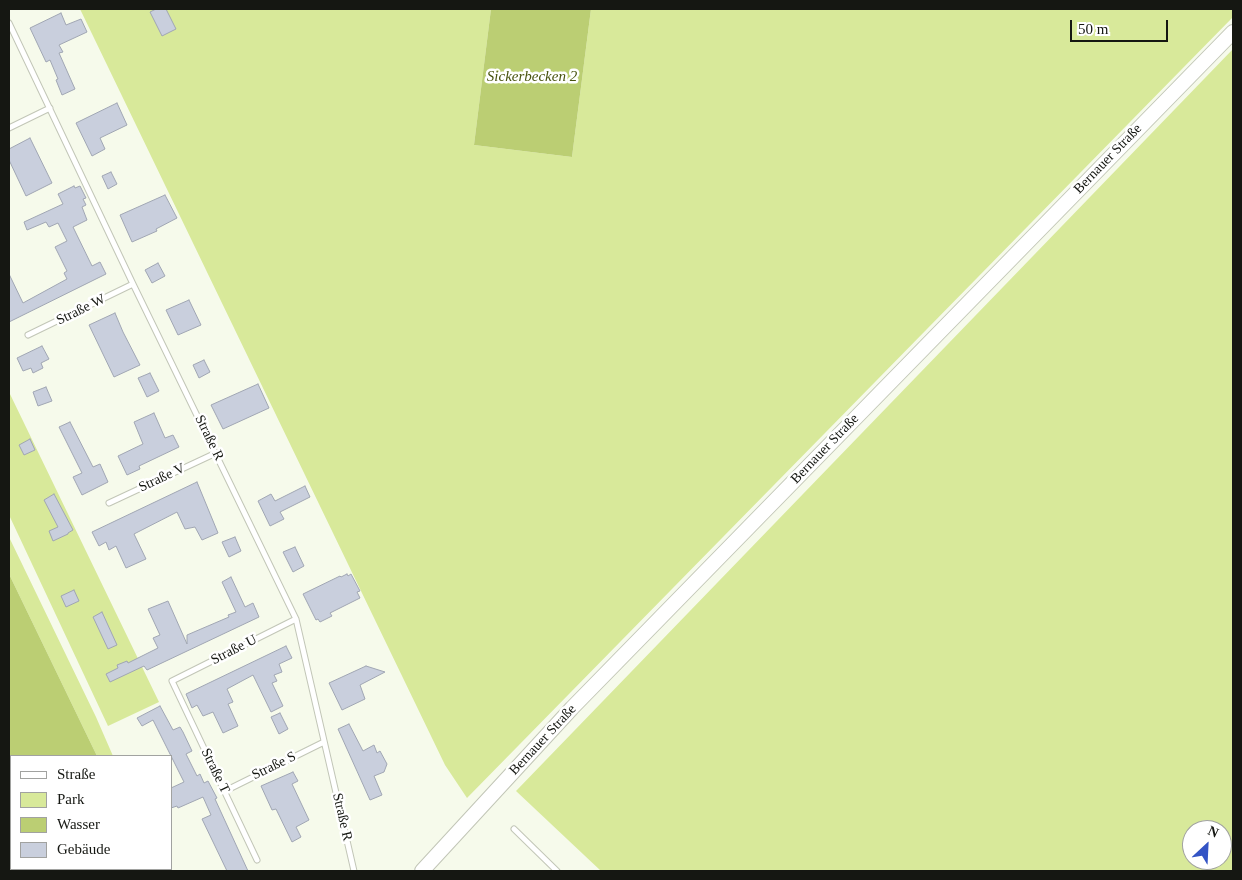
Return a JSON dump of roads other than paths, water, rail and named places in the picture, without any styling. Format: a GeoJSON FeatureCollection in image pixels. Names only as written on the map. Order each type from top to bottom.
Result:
{"type":"FeatureCollection","features":[{"type":"Feature","properties":{"kind":"main road","name":"Bernauer Straße"},"geometry":{"type":"LineString","coordinates":[[422,871],[592,687],[1233,32]]}},
{"type":"Feature","properties":{"kind":"lane","name":"Straße R"},"geometry":{"type":"LineString","coordinates":[[9,23],[133,284],[296,619],[354,871]]}},
{"type":"Feature","properties":{"kind":"lane"},"geometry":{"type":"LineString","coordinates":[[9,128],[50,108]]}},
{"type":"Feature","properties":{"kind":"lane","name":"Straße W"},"geometry":{"type":"LineString","coordinates":[[28,335],[133,284]]}},
{"type":"Feature","properties":{"kind":"lane","name":"Straße V"},"geometry":{"type":"LineString","coordinates":[[108,503],[216,453]]}},
{"type":"Feature","properties":{"kind":"lane","name":"Straße U"},"geometry":{"type":"LineString","coordinates":[[172,681],[296,619]]}},
{"type":"Feature","properties":{"kind":"lane","name":"Straße T"},"geometry":{"type":"LineString","coordinates":[[172,681],[258,860]]}},
{"type":"Feature","properties":{"kind":"lane","name":"Straße S"},"geometry":{"type":"LineString","coordinates":[[224,791],[324,742]]}},
{"type":"Feature","properties":{"kind":"lane"},"geometry":{"type":"LineString","coordinates":[[514,829],[557,871]]}},
{"type":"Feature","properties":{"kind":"water","name":"Sickerbecken 2"},"geometry":{"type":"Polygon","coordinates":[[[491,9],[591,9],[572,157],[474,145],[491,9]]]}},
{"type":"Feature","properties":{"kind":"water"},"geometry":{"type":"Polygon","coordinates":[[[9,574],[97,755],[10,755],[10,842],[9,574]]]}},
{"type":"Feature","properties":{"kind":"water"},"geometry":{"type":"Polygon","coordinates":[[[24,870],[152,871],[24,871],[24,870]]]}}]}
